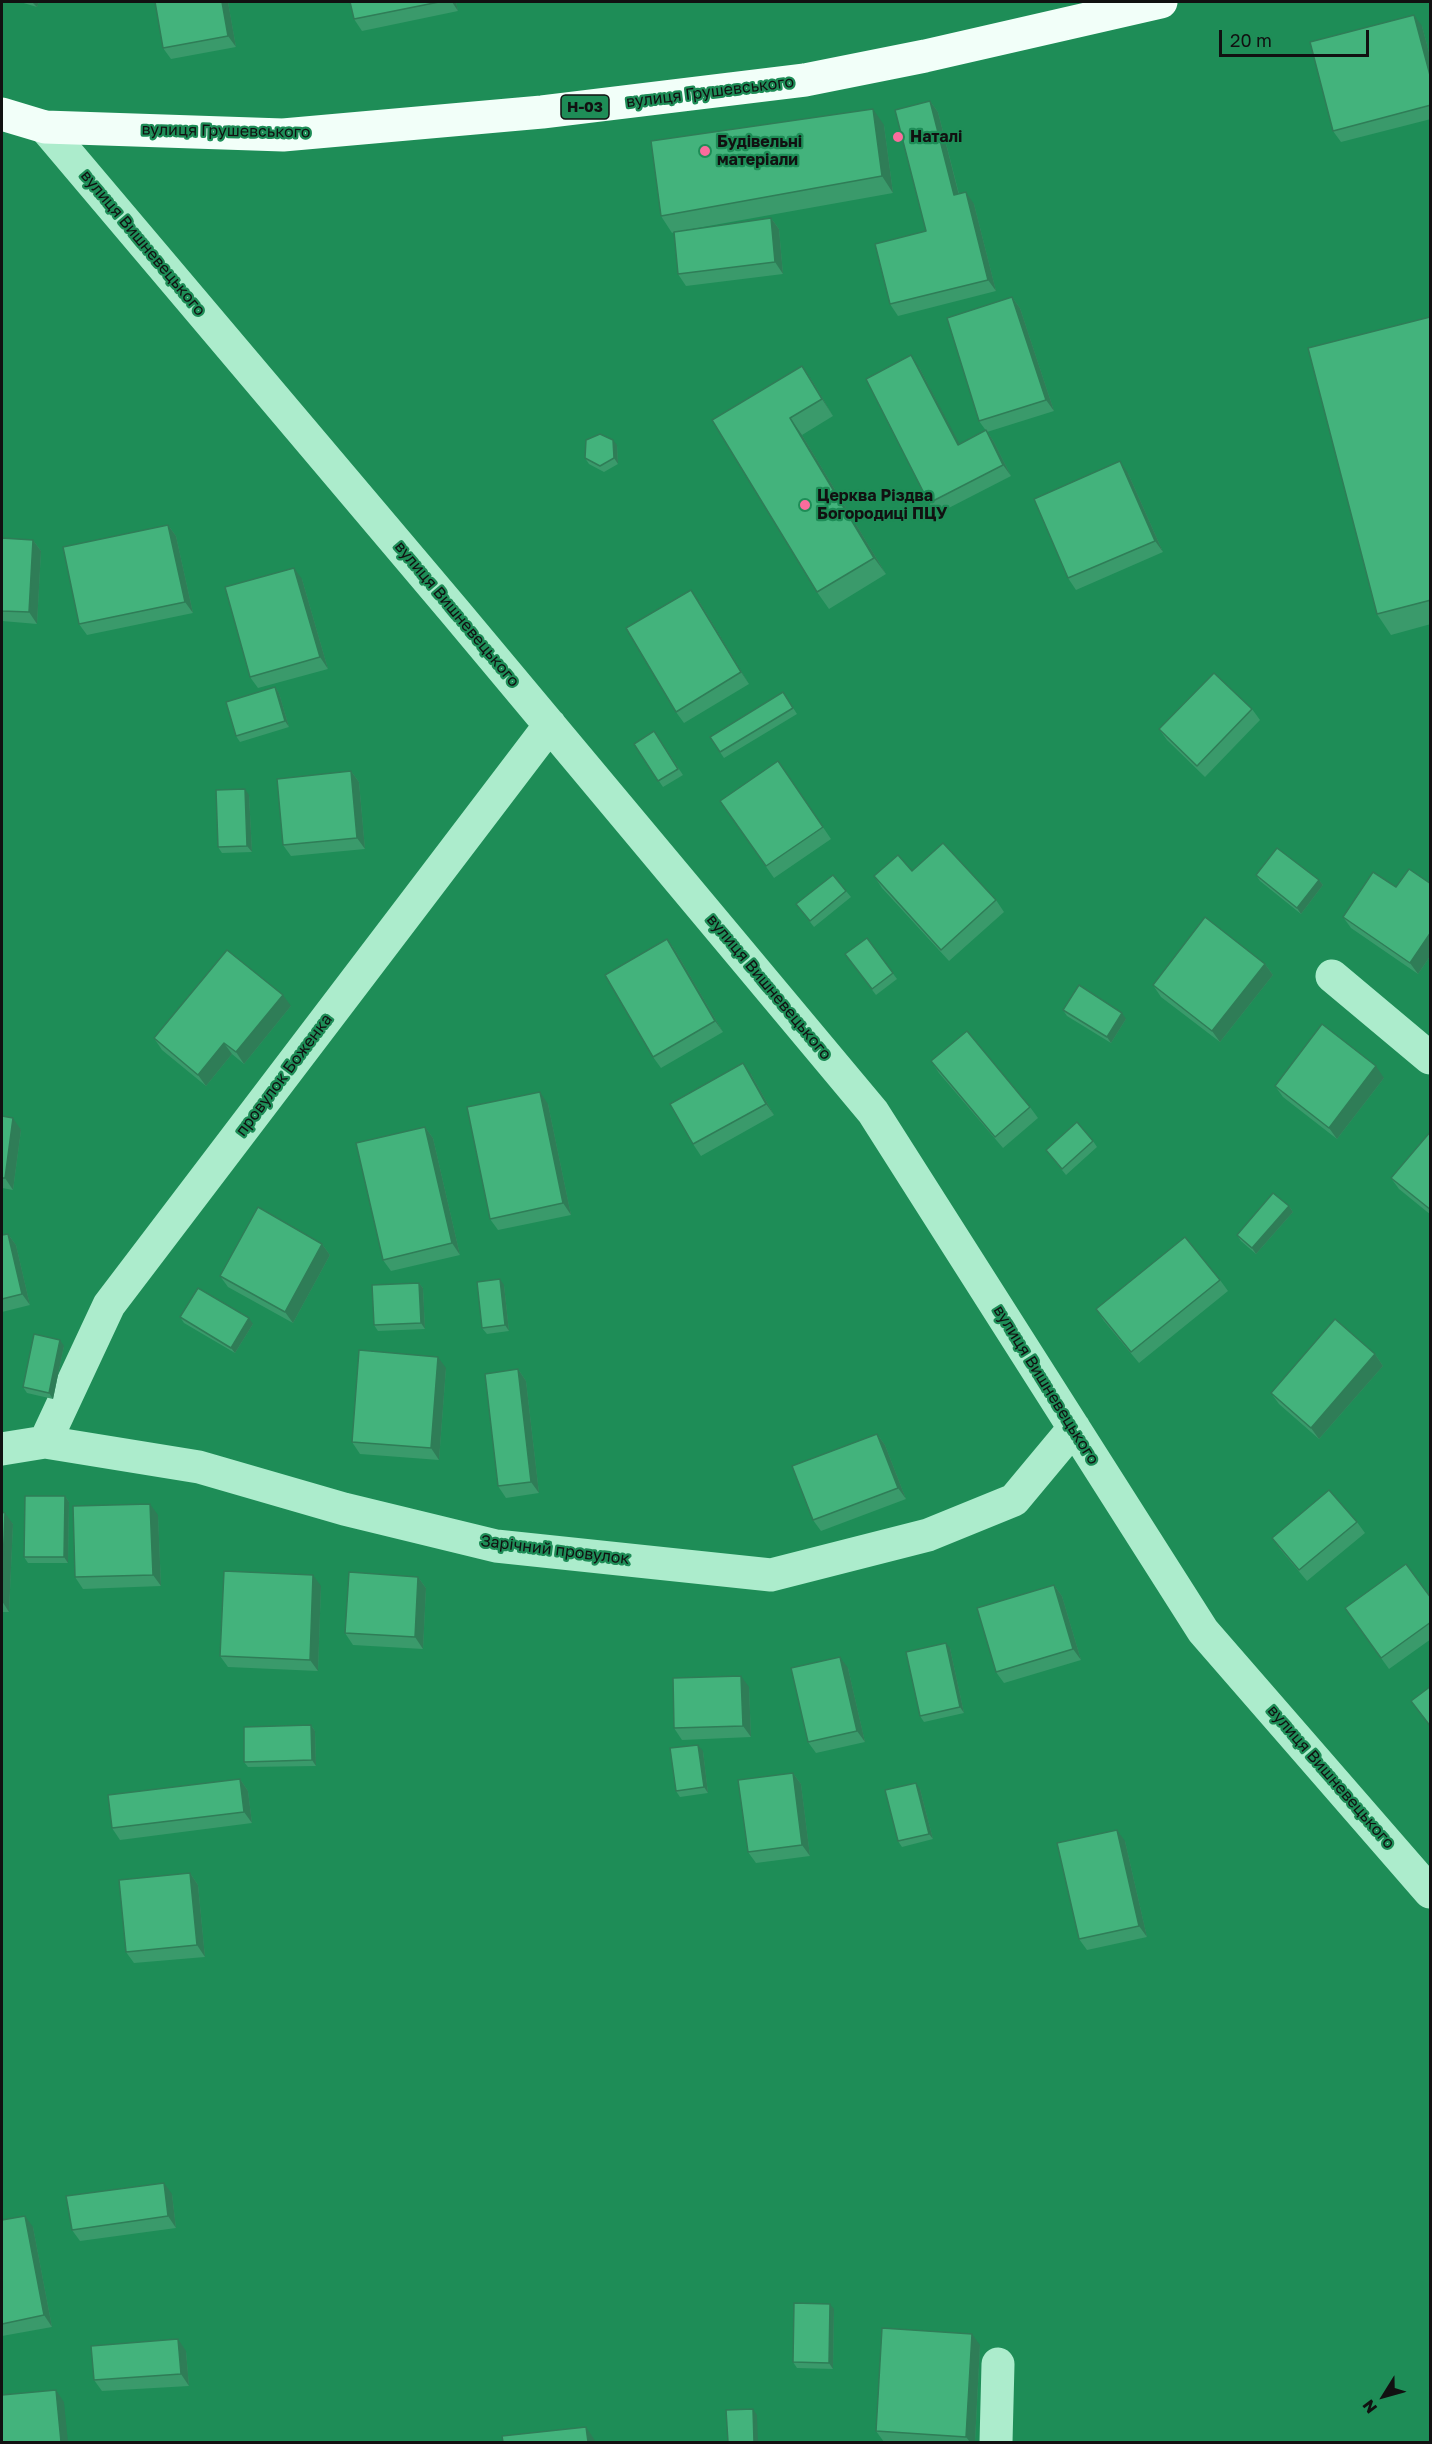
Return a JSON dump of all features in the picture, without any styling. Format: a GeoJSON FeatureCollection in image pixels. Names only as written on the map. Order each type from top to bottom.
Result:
{"type":"FeatureCollection","features":[{"type":"Feature","properties":{"kind":"main road","name":"вулиця Грушевського"},"geometry":{"type":"LineString","coordinates":[[2,114],[45,127],[283,135],[542,112],[805,80],[925,56],[1084,10],[1161,2]]}},
{"type":"Feature","properties":{"kind":"street","name":"вулиця Вишневецького"},"geometry":{"type":"LineString","coordinates":[[45,127],[873,1112],[1203,1631],[1431,1892]]}},
{"type":"Feature","properties":{"kind":"street","name":"провулок Боженка"},"geometry":{"type":"LineString","coordinates":[[45,1442],[109,1305],[550,725]]}},
{"type":"Feature","properties":{"kind":"street"},"geometry":{"type":"LineString","coordinates":[[1332,976],[1431,1058]]}},
{"type":"Feature","properties":{"kind":"street","name":"Зарічний провулок"},"geometry":{"type":"LineString","coordinates":[[2,1449],[45,1442],[199,1467],[344,1509],[496,1546],[771,1575],[928,1535],[1014,1500],[1074,1428]]}},
{"type":"Feature","properties":{"kind":"street"},"geometry":{"type":"LineString","coordinates":[[996,2442],[998,2364]]}},
{"type":"Feature","properties":{"kind":"building"},"geometry":{"type":"Polygon","coordinates":[[[155,2],[222,2],[228,36],[163,48],[155,2]]]}},
{"type":"Feature","properties":{"kind":"building"},"geometry":{"type":"Polygon","coordinates":[[[350,2],[439,2],[354,19],[350,2]]]}},
{"type":"Feature","properties":{"kind":"building"},"geometry":{"type":"Polygon","coordinates":[[[1414,15],[1431,79],[1431,105],[1333,131],[1310,42],[1414,15]]]}},
{"type":"Feature","properties":{"kind":"building"},"geometry":{"type":"Polygon","coordinates":[[[930,101],[954,195],[966,192],[988,280],[890,304],[875,244],[926,231],[895,110],[930,101]]]}},
{"type":"Feature","properties":{"kind":"building"},"geometry":{"type":"Polygon","coordinates":[[[873,109],[882,176],[661,216],[651,141],[873,109]]]}},
{"type":"Feature","properties":{"kind":"building"},"geometry":{"type":"Polygon","coordinates":[[[771,218],[775,262],[678,274],[674,232],[771,218]]]}},
{"type":"Feature","properties":{"kind":"building"},"geometry":{"type":"Polygon","coordinates":[[[1012,297],[1046,400],[979,421],[947,318],[1012,297]]]}},
{"type":"Feature","properties":{"kind":"building"},"geometry":{"type":"Polygon","coordinates":[[[1430,317],[1431,600],[1377,614],[1308,348],[1430,317]]]}},
{"type":"Feature","properties":{"kind":"building"},"geometry":{"type":"Polygon","coordinates":[[[911,355],[958,445],[986,430],[1003,465],[929,503],[866,379],[911,355]]]}},
{"type":"Feature","properties":{"kind":"building","name":"Церква Різдва Богородиці ПЦУ"},"geometry":{"type":"Polygon","coordinates":[[[802,366],[822,399],[790,418],[874,558],[817,592],[712,420],[802,366]]]}},
{"type":"Feature","properties":{"kind":"building"},"geometry":{"type":"Polygon","coordinates":[[[600,434],[613,440],[614,458],[600,466],[585,458],[586,440],[600,434]]]}},
{"type":"Feature","properties":{"kind":"building"},"geometry":{"type":"Polygon","coordinates":[[[1120,461],[1155,541],[1068,578],[1034,499],[1120,461]]]}},
{"type":"Feature","properties":{"kind":"building"},"geometry":{"type":"Polygon","coordinates":[[[168,525],[185,602],[79,624],[63,547],[168,525]]]}},
{"type":"Feature","properties":{"kind":"building"},"geometry":{"type":"Polygon","coordinates":[[[2,538],[33,540],[29,612],[2,611],[2,538]]]}},
{"type":"Feature","properties":{"kind":"building"},"geometry":{"type":"Polygon","coordinates":[[[294,568],[320,657],[250,677],[225,587],[294,568]]]}},
{"type":"Feature","properties":{"kind":"building"},"geometry":{"type":"Polygon","coordinates":[[[691,590],[741,672],[676,712],[626,628],[691,590]]]}},
{"type":"Feature","properties":{"kind":"building"},"geometry":{"type":"Polygon","coordinates":[[[1214,673],[1252,709],[1197,766],[1159,729],[1214,673]]]}},
{"type":"Feature","properties":{"kind":"building"},"geometry":{"type":"Polygon","coordinates":[[[275,687],[285,721],[236,736],[226,702],[275,687]]]}},
{"type":"Feature","properties":{"kind":"building"},"geometry":{"type":"Polygon","coordinates":[[[783,692],[793,708],[720,752],[710,737],[783,692]]]}},
{"type":"Feature","properties":{"kind":"building"},"geometry":{"type":"Polygon","coordinates":[[[654,731],[678,769],[658,781],[634,744],[654,731]]]}},
{"type":"Feature","properties":{"kind":"building"},"geometry":{"type":"Polygon","coordinates":[[[778,761],[823,827],[766,866],[720,801],[778,761]]]}},
{"type":"Feature","properties":{"kind":"building"},"geometry":{"type":"Polygon","coordinates":[[[351,771],[357,838],[283,845],[277,779],[351,771]]]}},
{"type":"Feature","properties":{"kind":"building"},"geometry":{"type":"Polygon","coordinates":[[[245,789],[247,846],[218,847],[216,790],[245,789]]]}},
{"type":"Feature","properties":{"kind":"building"},"geometry":{"type":"Polygon","coordinates":[[[943,843],[996,900],[941,950],[874,876],[898,855],[912,871],[943,843]]]}},
{"type":"Feature","properties":{"kind":"building"},"geometry":{"type":"Polygon","coordinates":[[[1277,848],[1319,880],[1297,908],[1256,875],[1277,848]]]}},
{"type":"Feature","properties":{"kind":"building"},"geometry":{"type":"Polygon","coordinates":[[[1409,869],[1431,884],[1431,932],[1410,963],[1343,917],[1373,872],[1396,887],[1409,869]]]}},
{"type":"Feature","properties":{"kind":"building"},"geometry":{"type":"Polygon","coordinates":[[[833,875],[846,891],[810,921],[796,904],[833,875]]]}},
{"type":"Feature","properties":{"kind":"building"},"geometry":{"type":"Polygon","coordinates":[[[1205,917],[1265,964],[1212,1031],[1153,985],[1205,917]]]}},
{"type":"Feature","properties":{"kind":"building"},"geometry":{"type":"Polygon","coordinates":[[[867,938],[893,973],[872,989],[845,954],[867,938]]]}},
{"type":"Feature","properties":{"kind":"building"},"geometry":{"type":"Polygon","coordinates":[[[667,939],[715,1021],[653,1057],[605,975],[667,939]]]}},
{"type":"Feature","properties":{"kind":"building"},"geometry":{"type":"Polygon","coordinates":[[[227,950],[283,995],[236,1052],[224,1043],[198,1075],[154,1038],[227,950]]]}},
{"type":"Feature","properties":{"kind":"building"},"geometry":{"type":"Polygon","coordinates":[[[1079,985],[1122,1013],[1107,1037],[1063,1010],[1079,985]]]}},
{"type":"Feature","properties":{"kind":"building"},"geometry":{"type":"Polygon","coordinates":[[[1322,1024],[1376,1066],[1329,1128],[1275,1086],[1322,1024]]]}},
{"type":"Feature","properties":{"kind":"building"},"geometry":{"type":"Polygon","coordinates":[[[967,1031],[1030,1107],[995,1137],[931,1061],[967,1031]]]}},
{"type":"Feature","properties":{"kind":"building"},"geometry":{"type":"Polygon","coordinates":[[[743,1063],[766,1104],[693,1144],[670,1104],[743,1063]]]}},
{"type":"Feature","properties":{"kind":"building"},"geometry":{"type":"Polygon","coordinates":[[[540,1092],[563,1203],[490,1219],[467,1107],[540,1092]]]}},
{"type":"Feature","properties":{"kind":"building"},"geometry":{"type":"Polygon","coordinates":[[[2,1116],[13,1118],[5,1178],[2,1178],[2,1116]]]}},
{"type":"Feature","properties":{"kind":"building"},"geometry":{"type":"Polygon","coordinates":[[[1077,1122],[1093,1141],[1062,1169],[1046,1150],[1077,1122]]]}},
{"type":"Feature","properties":{"kind":"building"},"geometry":{"type":"Polygon","coordinates":[[[425,1127],[452,1243],[383,1260],[356,1143],[425,1127]]]}},
{"type":"Feature","properties":{"kind":"building"},"geometry":{"type":"Polygon","coordinates":[[[1431,1131],[1431,1210],[1391,1178],[1431,1131]]]}},
{"type":"Feature","properties":{"kind":"building"},"geometry":{"type":"Polygon","coordinates":[[[1273,1193],[1289,1206],[1252,1248],[1237,1235],[1273,1193]]]}},
{"type":"Feature","properties":{"kind":"building"},"geometry":{"type":"Polygon","coordinates":[[[258,1207],[322,1244],[285,1312],[220,1276],[258,1207]]]}},
{"type":"Feature","properties":{"kind":"building"},"geometry":{"type":"Polygon","coordinates":[[[8,1234],[22,1294],[2,1299],[2,1235],[8,1234]]]}},
{"type":"Feature","properties":{"kind":"building"},"geometry":{"type":"Polygon","coordinates":[[[1185,1237],[1220,1280],[1131,1352],[1096,1309],[1185,1237]]]}},
{"type":"Feature","properties":{"kind":"building"},"geometry":{"type":"Polygon","coordinates":[[[500,1279],[505,1325],[482,1328],[477,1282],[500,1279]]]}},
{"type":"Feature","properties":{"kind":"building"},"geometry":{"type":"Polygon","coordinates":[[[419,1283],[421,1323],[374,1325],[372,1285],[419,1283]]]}},
{"type":"Feature","properties":{"kind":"building"},"geometry":{"type":"Polygon","coordinates":[[[198,1288],[249,1318],[231,1348],[180,1317],[198,1288]]]}},
{"type":"Feature","properties":{"kind":"building"},"geometry":{"type":"Polygon","coordinates":[[[1335,1319],[1375,1354],[1311,1428],[1271,1393],[1335,1319]]]}},
{"type":"Feature","properties":{"kind":"building"},"geometry":{"type":"Polygon","coordinates":[[[34,1334],[60,1340],[49,1393],[23,1387],[34,1334]]]}},
{"type":"Feature","properties":{"kind":"building"},"geometry":{"type":"Polygon","coordinates":[[[359,1350],[438,1357],[431,1448],[352,1442],[359,1350]]]}},
{"type":"Feature","properties":{"kind":"building"},"geometry":{"type":"Polygon","coordinates":[[[518,1369],[531,1482],[498,1486],[485,1374],[518,1369]]]}},
{"type":"Feature","properties":{"kind":"building"},"geometry":{"type":"Polygon","coordinates":[[[877,1434],[898,1488],[813,1520],[792,1466],[877,1434]]]}},
{"type":"Feature","properties":{"kind":"building"},"geometry":{"type":"Polygon","coordinates":[[[1329,1490],[1357,1522],[1299,1570],[1272,1538],[1329,1490]]]}},
{"type":"Feature","properties":{"kind":"building"},"geometry":{"type":"Polygon","coordinates":[[[25,1496],[65,1496],[64,1557],[24,1557],[25,1496]]]}},
{"type":"Feature","properties":{"kind":"building"},"geometry":{"type":"Polygon","coordinates":[[[150,1504],[153,1575],[75,1577],[73,1506],[150,1504]]]}},
{"type":"Feature","properties":{"kind":"building"},"geometry":{"type":"Polygon","coordinates":[[[2,1512],[5,1513],[2,1589],[2,1512]]]}},
{"type":"Feature","properties":{"kind":"building"},"geometry":{"type":"Polygon","coordinates":[[[1406,1564],[1431,1598],[1431,1622],[1381,1658],[1345,1608],[1406,1564]]]}},
{"type":"Feature","properties":{"kind":"building"},"geometry":{"type":"Polygon","coordinates":[[[224,1571],[313,1575],[310,1660],[220,1656],[224,1571]]]}},
{"type":"Feature","properties":{"kind":"building"},"geometry":{"type":"Polygon","coordinates":[[[349,1572],[418,1577],[415,1637],[345,1633],[349,1572]]]}},
{"type":"Feature","properties":{"kind":"building"},"geometry":{"type":"Polygon","coordinates":[[[1054,1585],[1073,1649],[996,1672],[977,1608],[1054,1585]]]}},
{"type":"Feature","properties":{"kind":"building"},"geometry":{"type":"Polygon","coordinates":[[[946,1643],[960,1707],[920,1716],[906,1652],[946,1643]]]}},
{"type":"Feature","properties":{"kind":"building"},"geometry":{"type":"Polygon","coordinates":[[[840,1657],[857,1731],[808,1742],[791,1668],[840,1657]]]}},
{"type":"Feature","properties":{"kind":"building"},"geometry":{"type":"Polygon","coordinates":[[[741,1676],[743,1726],[674,1728],[673,1678],[741,1676]]]}},
{"type":"Feature","properties":{"kind":"building"},"geometry":{"type":"Polygon","coordinates":[[[1431,1686],[1431,1727],[1411,1701],[1431,1686]]]}},
{"type":"Feature","properties":{"kind":"building"},"geometry":{"type":"Polygon","coordinates":[[[311,1725],[312,1760],[244,1762],[244,1727],[311,1725]]]}},
{"type":"Feature","properties":{"kind":"building"},"geometry":{"type":"Polygon","coordinates":[[[698,1745],[704,1787],[676,1791],[670,1748],[698,1745]]]}},
{"type":"Feature","properties":{"kind":"building"},"geometry":{"type":"Polygon","coordinates":[[[793,1773],[802,1845],[748,1852],[738,1780],[793,1773]]]}},
{"type":"Feature","properties":{"kind":"building"},"geometry":{"type":"Polygon","coordinates":[[[240,1779],[244,1812],[112,1828],[108,1795],[240,1779]]]}},
{"type":"Feature","properties":{"kind":"building"},"geometry":{"type":"Polygon","coordinates":[[[916,1783],[929,1834],[898,1841],[885,1790],[916,1783]]]}},
{"type":"Feature","properties":{"kind":"building"},"geometry":{"type":"Polygon","coordinates":[[[1117,1830],[1139,1926],[1079,1939],[1057,1843],[1117,1830]]]}},
{"type":"Feature","properties":{"kind":"building"},"geometry":{"type":"Polygon","coordinates":[[[190,1873],[197,1945],[126,1952],[119,1880],[190,1873]]]}},
{"type":"Feature","properties":{"kind":"building"},"geometry":{"type":"Polygon","coordinates":[[[164,2183],[168,2216],[72,2230],[66,2196],[164,2183]]]}},
{"type":"Feature","properties":{"kind":"building"},"geometry":{"type":"Polygon","coordinates":[[[25,2216],[44,2315],[2,2324],[2,2220],[25,2216]]]}},
{"type":"Feature","properties":{"kind":"building"},"geometry":{"type":"Polygon","coordinates":[[[794,2303],[830,2304],[829,2363],[793,2362],[794,2303]]]}},
{"type":"Feature","properties":{"kind":"building"},"geometry":{"type":"Polygon","coordinates":[[[882,2328],[972,2334],[966,2437],[876,2431],[882,2328]]]}},
{"type":"Feature","properties":{"kind":"building"},"geometry":{"type":"Polygon","coordinates":[[[178,2339],[181,2374],[94,2380],[91,2346],[178,2339]]]}},
{"type":"Feature","properties":{"kind":"building"},"geometry":{"type":"Polygon","coordinates":[[[56,2390],[61,2442],[2,2442],[2,2395],[56,2390]]]}},
{"type":"Feature","properties":{"kind":"building"},"geometry":{"type":"Polygon","coordinates":[[[753,2409],[754,2442],[728,2442],[726,2410],[753,2409]]]}},
{"type":"Feature","properties":{"kind":"building"},"geometry":{"type":"Polygon","coordinates":[[[586,2427],[588,2442],[503,2442],[502,2436],[586,2427]]]}},
{"type":"Feature","properties":{"kind":"place","name":"Наталі"},"geometry":{"type":"Point","coordinates":[898,137]}},
{"type":"Feature","properties":{"kind":"place","name":"Будівельні матеріали"},"geometry":{"type":"Point","coordinates":[705,151]}},
{"type":"Feature","properties":{"kind":"place","name":"Церква Різдва Богородиці ПЦУ"},"geometry":{"type":"Point","coordinates":[805,505]}}]}
